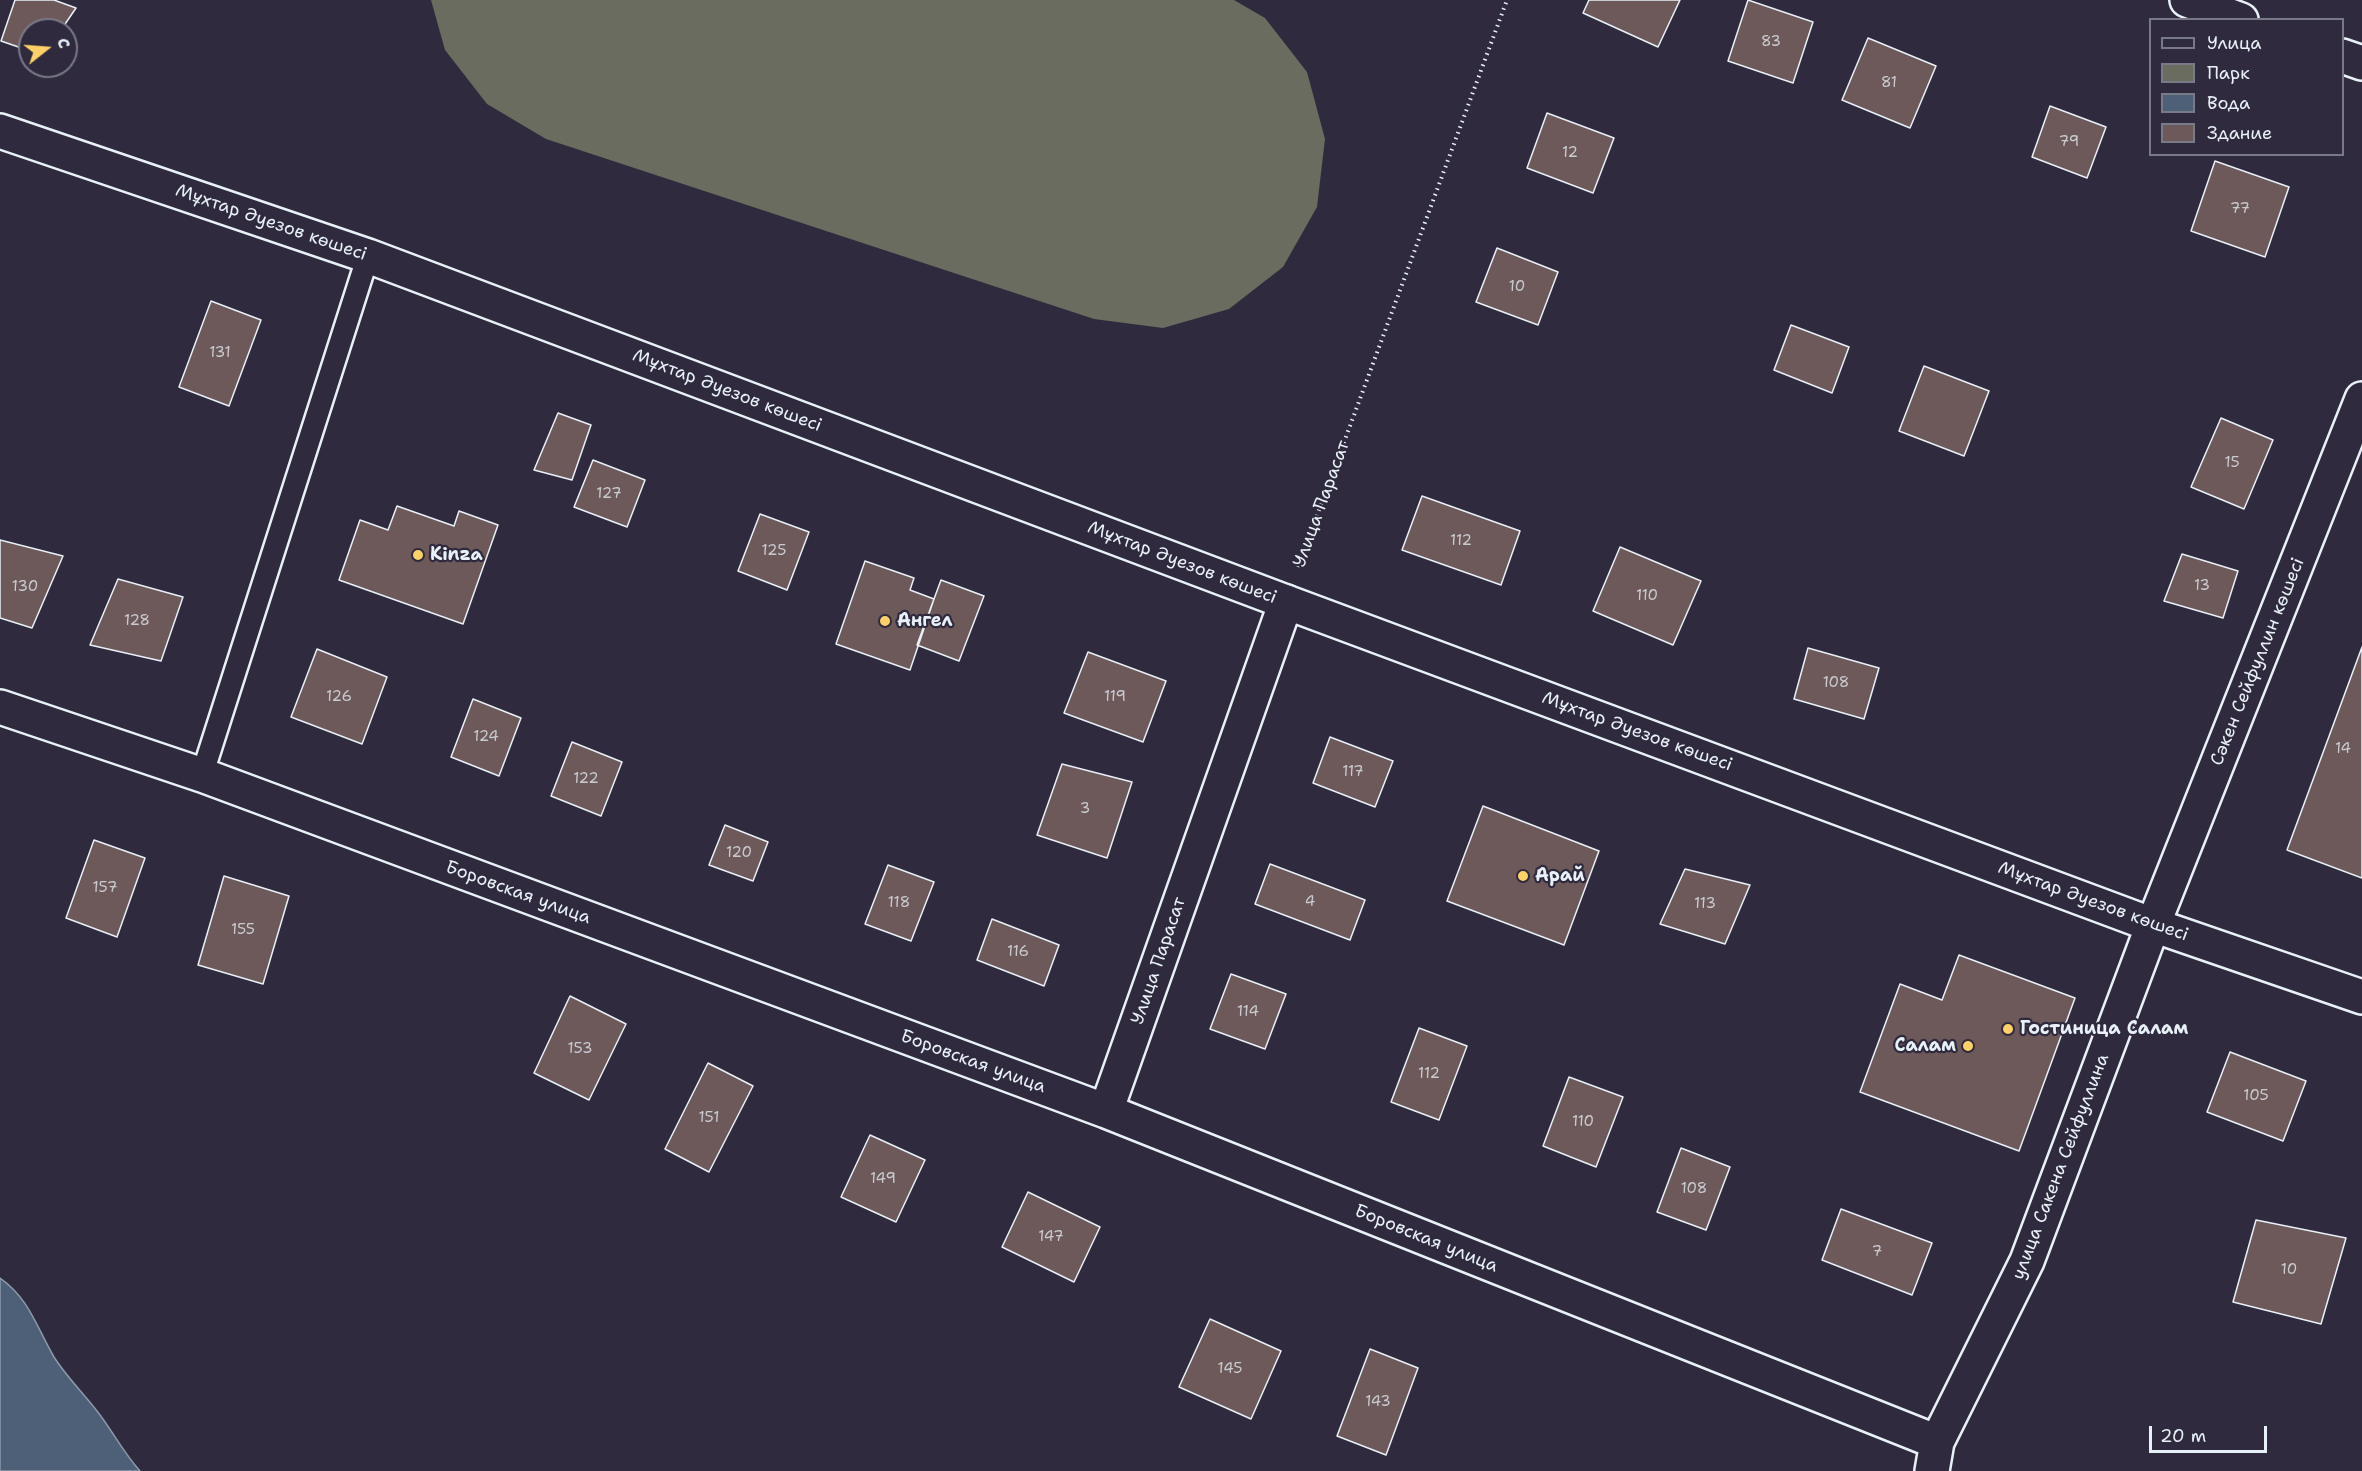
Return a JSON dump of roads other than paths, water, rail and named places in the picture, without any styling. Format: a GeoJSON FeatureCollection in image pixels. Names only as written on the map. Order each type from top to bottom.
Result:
{"type":"FeatureCollection","features":[{"type":"Feature","properties":{"kind":"street"},"geometry":{"type":"LineString","coordinates":[[2187,0],[2236,18]]}},
{"type":"Feature","properties":{"kind":"street"},"geometry":{"type":"LineString","coordinates":[[2344,56],[2362,63]]}},
{"type":"Feature","properties":{"kind":"street","name":"Мұхтар Әуезов көшесі"},"geometry":{"type":"LineString","coordinates":[[0,131],[368,256],[1286,602],[2153,925],[2360,991]]}},
{"type":"Feature","properties":{"kind":"street","name":"Сәкен Сейфуллин көшесі"},"geometry":{"type":"LineString","coordinates":[[2153,925],[2362,401]]}},
{"type":"Feature","properties":{"kind":"street","name":"Улица Парасат"},"geometry":{"type":"LineString","coordinates":[[1106,1111],[1286,602]]}},
{"type":"Feature","properties":{"kind":"street","name":"Боровская улица"},"geometry":{"type":"LineString","coordinates":[[0,707],[202,775],[1106,1111],[1934,1457]]}},
{"type":"Feature","properties":{"kind":"street","name":"улица Сакена Сейфуллина"},"geometry":{"type":"LineString","coordinates":[[1934,1457],[2027,1261],[2153,925]]}},
{"type":"Feature","properties":{"kind":"lane"},"geometry":{"type":"LineString","coordinates":[[202,775],[368,256]]}},
{"type":"Feature","properties":{"kind":"water"},"geometry":{"type":"Polygon","coordinates":[[[0,1278],[25,1304],[54,1357],[97,1411],[140,1471],[0,1471],[0,1278]]]}},
{"type":"Feature","properties":{"kind":"place","name":"Kinza"},"geometry":{"type":"Point","coordinates":[418,555]}},
{"type":"Feature","properties":{"kind":"place","name":"Ангел"},"geometry":{"type":"Point","coordinates":[885,621]}},
{"type":"Feature","properties":{"kind":"place","name":"Арай"},"geometry":{"type":"Point","coordinates":[1523,876]}},
{"type":"Feature","properties":{"kind":"place","name":"Гостиница Салам"},"geometry":{"type":"Point","coordinates":[2008,1029]}},
{"type":"Feature","properties":{"kind":"place","name":"Салам"},"geometry":{"type":"Point","coordinates":[1968,1046]}}]}
